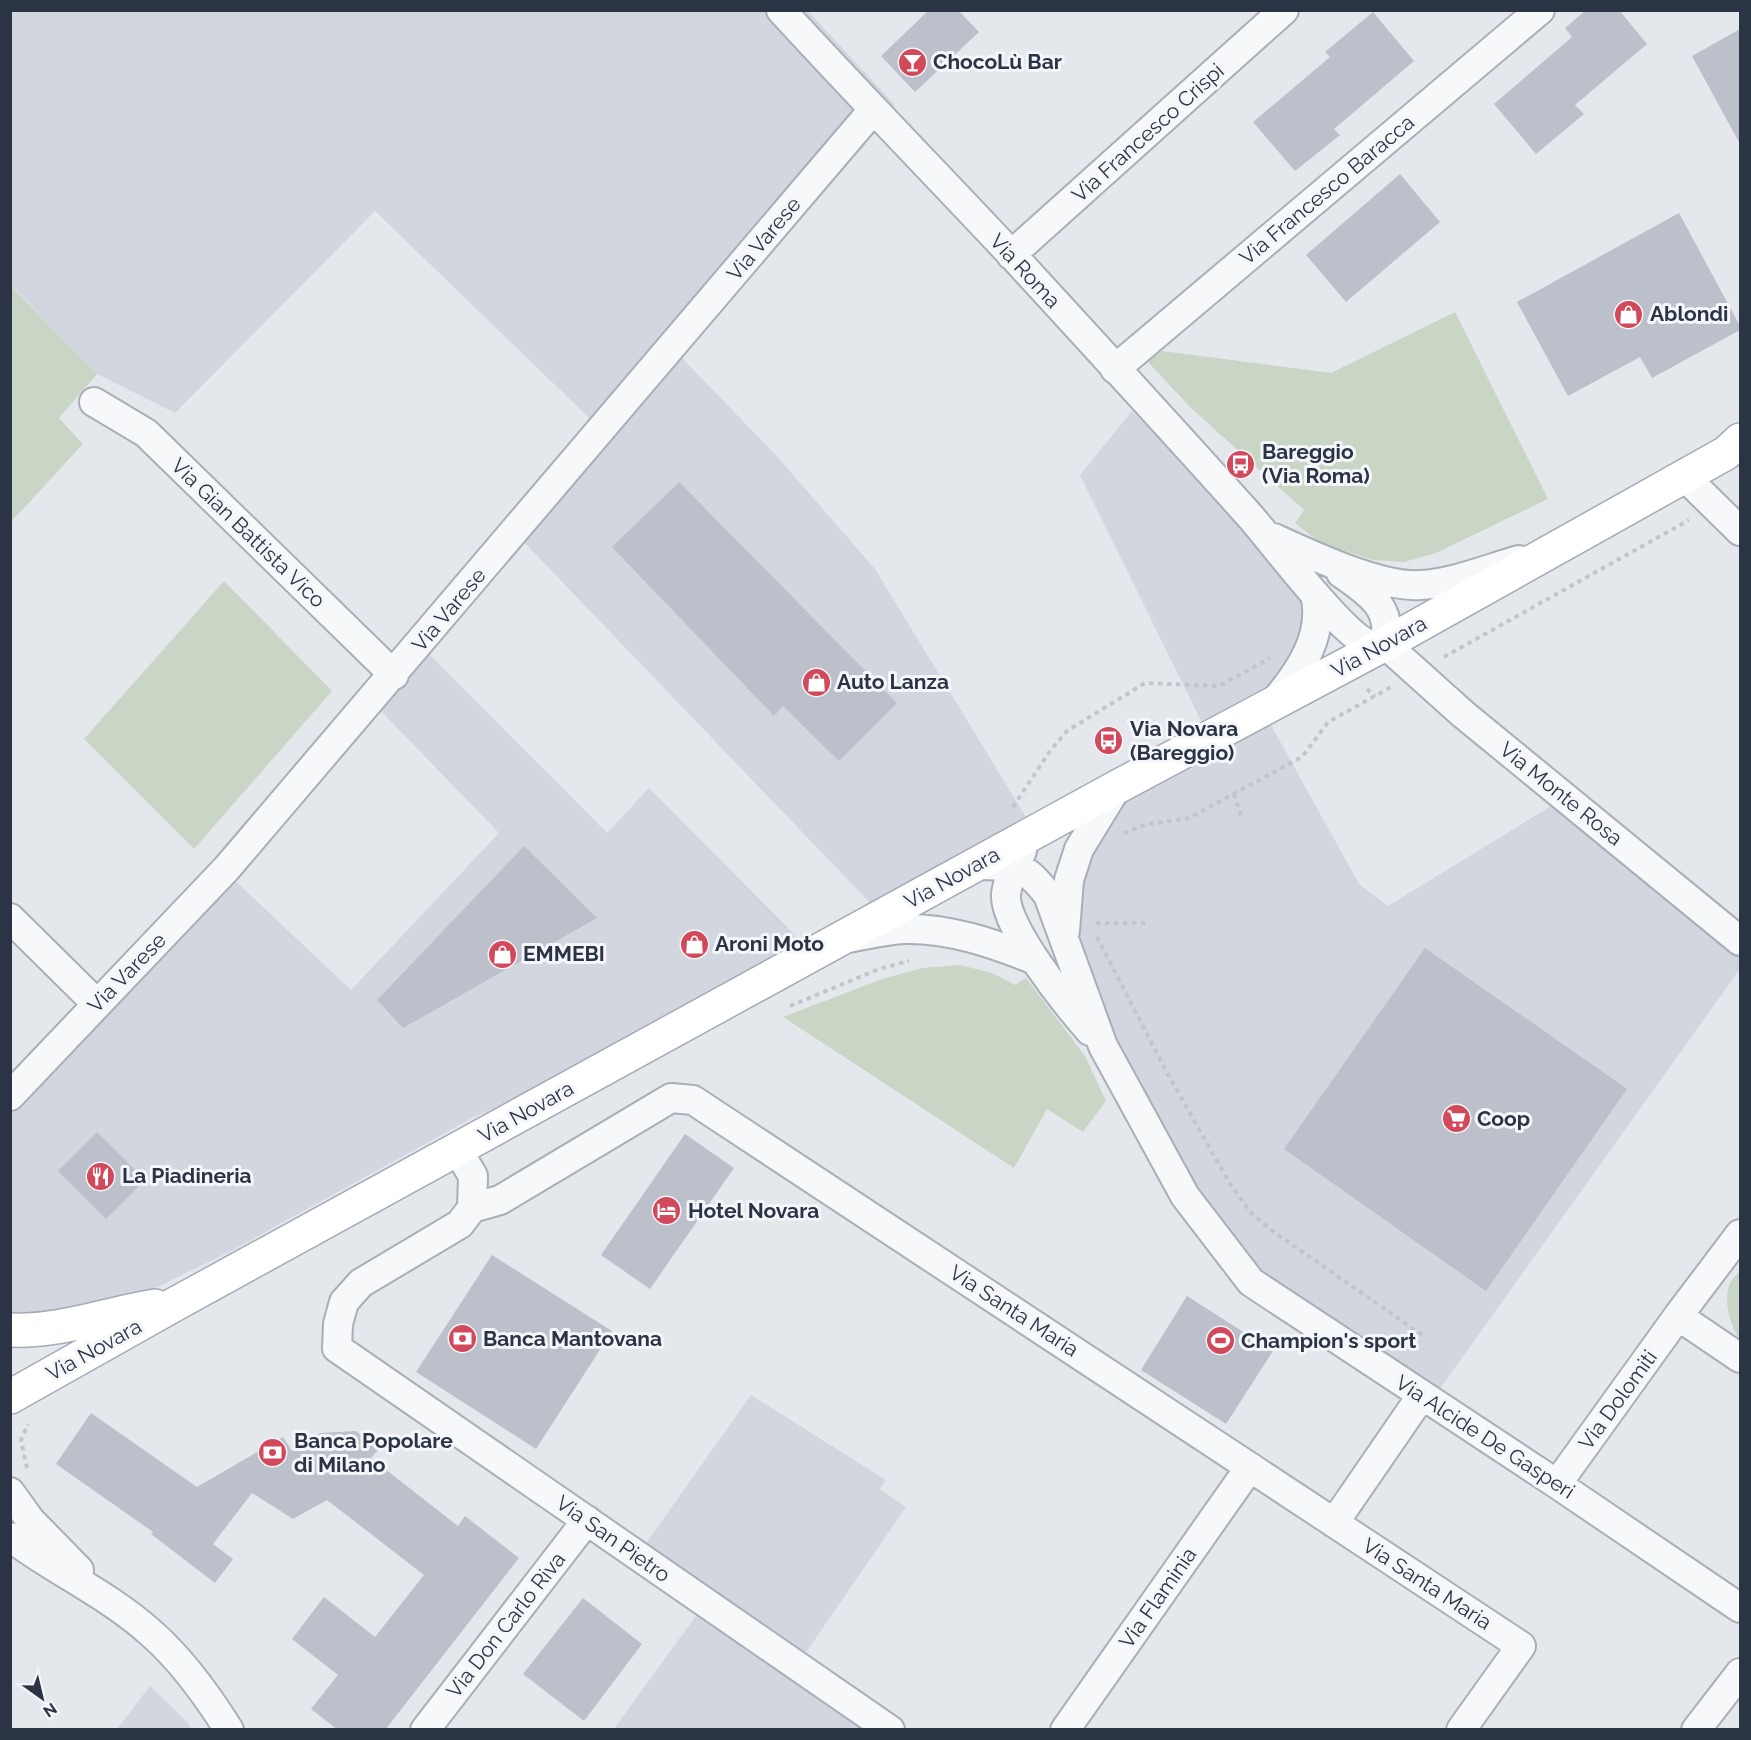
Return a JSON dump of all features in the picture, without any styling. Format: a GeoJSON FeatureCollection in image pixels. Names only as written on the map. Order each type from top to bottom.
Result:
{"type":"FeatureCollection","features":[{"type":"Feature","properties":{"kind":"main road","name":"Via Novara"},"geometry":{"type":"LineString","coordinates":[[10,1397],[1117,787],[1385,645],[1736,447]]}},
{"type":"Feature","properties":{"kind":"main road","name":"Via Novara"},"geometry":{"type":"LineString","coordinates":[[10,1330],[28,1331],[68,1325],[119,1312],[177,1303]]}},
{"type":"Feature","properties":{"kind":"street","name":"Via Roma"},"geometry":{"type":"LineString","coordinates":[[781,10],[1011,255],[1267,534],[1315,594],[1355,636],[1372,646],[1385,645]]}},
{"type":"Feature","properties":{"kind":"street","name":"Via Francesco Baracca"},"geometry":{"type":"LineString","coordinates":[[1115,369],[1540,10]]}},
{"type":"Feature","properties":{"kind":"street","name":"Via Francesco Crispi"},"geometry":{"type":"LineString","coordinates":[[1011,255],[1274,14]]}},
{"type":"Feature","properties":{"kind":"street","name":"Via Varese"},"geometry":{"type":"LineString","coordinates":[[10,1096],[227,868],[394,675],[873,110]]}},
{"type":"Feature","properties":{"kind":"street","name":"Via Gian Battista Vico"},"geometry":{"type":"LineString","coordinates":[[94,402],[146,433],[394,675]]}},
{"type":"Feature","properties":{"kind":"street"},"geometry":{"type":"LineString","coordinates":[[1684,476],[1740,531]]}},
{"type":"Feature","properties":{"kind":"street"},"geometry":{"type":"LineString","coordinates":[[1267,534],[1355,572],[1396,583],[1420,586],[1451,580],[1545,554]]}},
{"type":"Feature","properties":{"kind":"street"},"geometry":{"type":"LineString","coordinates":[[1319,558],[1359,586],[1381,609],[1387,620],[1388,632],[1385,645]]}},
{"type":"Feature","properties":{"kind":"street"},"geometry":{"type":"LineString","coordinates":[[1270,706],[1292,682],[1310,648],[1318,607],[1315,594]]}},
{"type":"Feature","properties":{"kind":"street","name":"Via Monte Rosa"},"geometry":{"type":"LineString","coordinates":[[1385,645],[1463,714],[1740,941]]}},
{"type":"Feature","properties":{"kind":"street","name":"Via Alcide De Gasperi"},"geometry":{"type":"LineString","coordinates":[[1064,939],[1069,880],[1078,849],[1117,787]]}},
{"type":"Feature","properties":{"kind":"street","name":"Via Alcide De Gasperi"},"geometry":{"type":"LineString","coordinates":[[1030,835],[1014,866],[1006,896],[1012,919],[1035,960],[1076,1016],[1103,1046]]}},
{"type":"Feature","properties":{"kind":"street"},"geometry":{"type":"LineString","coordinates":[[977,865],[1014,866]]}},
{"type":"Feature","properties":{"kind":"street","name":"Via Alcide De Gasperi"},"geometry":{"type":"LineString","coordinates":[[1014,866],[1032,875],[1047,895],[1103,1046],[1185,1196],[1251,1282],[1740,1608]]}},
{"type":"Feature","properties":{"kind":"street"},"geometry":{"type":"LineString","coordinates":[[10,918],[98,1004]]}},
{"type":"Feature","properties":{"kind":"street"},"geometry":{"type":"LineString","coordinates":[[840,940],[903,929],[955,934],[1001,946],[1035,960]]}},
{"type":"Feature","properties":{"kind":"street","name":"Via Santa Maria"},"geometry":{"type":"LineString","coordinates":[[472,1208],[500,1200],[671,1098],[693,1100],[1521,1646],[1461,1730]]}},
{"type":"Feature","properties":{"kind":"street"},"geometry":{"type":"LineString","coordinates":[[457,1149],[473,1176],[472,1208]]}},
{"type":"Feature","properties":{"kind":"street","name":"Via San Pietro"},"geometry":{"type":"LineString","coordinates":[[472,1208],[460,1224],[361,1283],[344,1302],[338,1324],[337,1348],[890,1730]]}},
{"type":"Feature","properties":{"kind":"street","name":"Via Dolomiti"},"geometry":{"type":"LineString","coordinates":[[1557,1484],[1740,1234]]}},
{"type":"Feature","properties":{"kind":"street"},"geometry":{"type":"LineString","coordinates":[[1678,1316],[1740,1358]]}},
{"type":"Feature","properties":{"kind":"street"},"geometry":{"type":"LineString","coordinates":[[1334,1522],[1422,1395]]}},
{"type":"Feature","properties":{"kind":"street","name":"Via Flaminia"},"geometry":{"type":"LineString","coordinates":[[1065,1730],[1250,1467]]}},
{"type":"Feature","properties":{"kind":"street"},"geometry":{"type":"LineString","coordinates":[[10,1492],[30,1520],[115,1605]]}},
{"type":"Feature","properties":{"kind":"street","name":"Via Don Carlo Riva"},"geometry":{"type":"LineString","coordinates":[[426,1730],[586,1520]]}},
{"type":"Feature","properties":{"kind":"street"},"geometry":{"type":"LineString","coordinates":[[10,1537],[37,1557],[115,1605],[151,1632],[213,1703],[229,1730]]}},
{"type":"Feature","properties":{"kind":"street"},"geometry":{"type":"LineString","coordinates":[[1696,1730],[1740,1673]]}},
{"type":"Feature","properties":{"kind":"path"},"geometry":{"type":"LineString","coordinates":[[1416,672],[1714,506]]}},
{"type":"Feature","properties":{"kind":"path"},"geometry":{"type":"LineString","coordinates":[[1123,833],[1147,824],[1189,818],[1234,794],[1302,757],[1328,722],[1376,696]]}},
{"type":"Feature","properties":{"kind":"path"},"geometry":{"type":"LineString","coordinates":[[1234,794],[1242,819]]}},
{"type":"Feature","properties":{"kind":"path"},"geometry":{"type":"LineString","coordinates":[[1064,939],[1091,924],[1146,923]]}},
{"type":"Feature","properties":{"kind":"path"},"geometry":{"type":"LineString","coordinates":[[1091,924],[1165,1069],[1229,1182],[1250,1212],[1271,1230],[1425,1337]]}},
{"type":"Feature","properties":{"kind":"shaded area"},"geometry":{"type":"Polygon","coordinates":[[[11,11],[808,11],[895,105],[678,354],[774,453],[875,569],[1029,822],[876,909],[522,540],[610,438],[375,211],[175,413],[97,374],[11,285],[11,11]]]}},
{"type":"Feature","properties":{"kind":"shaded area"},"geometry":{"type":"Polygon","coordinates":[[[1132,411],[1258,539],[1306,602],[1303,631],[1286,669],[1263,697],[1205,729],[1080,475],[1132,411]]]}},
{"type":"Feature","properties":{"kind":"shaded area"},"geometry":{"type":"Polygon","coordinates":[[[426,651],[607,833],[649,788],[808,948],[640,1042],[474,1117],[231,1251],[119,1306],[11,1323],[11,1109],[230,876],[351,990],[499,833],[377,707],[426,651]]]}},
{"type":"Feature","properties":{"kind":"shaded area"},"geometry":{"type":"Polygon","coordinates":[[[1266,716],[1359,884],[1388,906],[1556,803],[1740,957],[1740,969],[1439,1390],[1258,1274],[1197,1191],[1112,1041],[1071,941],[1076,882],[1122,790],[1266,716]]]}},
{"type":"Feature","properties":{"kind":"shaded area"},"geometry":{"type":"Polygon","coordinates":[[[751,1395],[886,1480],[880,1489],[906,1507],[789,1677],[867,1729],[613,1730],[698,1613],[630,1566],[751,1395]]]}},
{"type":"Feature","properties":{"kind":"shaded area"},"geometry":{"type":"Polygon","coordinates":[[[150,1686],[189,1724],[191,1729],[117,1729],[150,1686]]]}},
{"type":"Feature","properties":{"kind":"green space"},"geometry":{"type":"Polygon","coordinates":[[[10,285],[97,374],[59,418],[83,444],[11,522],[10,285]]]}},
{"type":"Feature","properties":{"kind":"green space"},"geometry":{"type":"Polygon","coordinates":[[[1455,312],[1548,499],[1436,553],[1404,562],[1374,560],[1315,539],[1295,523],[1304,510],[1190,407],[1147,361],[1162,351],[1331,373],[1455,312]]]}},
{"type":"Feature","properties":{"kind":"green space"},"geometry":{"type":"Polygon","coordinates":[[[224,581],[332,691],[194,849],[84,739],[224,581]]]}},
{"type":"Feature","properties":{"kind":"green space"},"geometry":{"type":"Polygon","coordinates":[[[960,965],[992,973],[1015,985],[1026,978],[1085,1056],[1106,1101],[1083,1132],[1047,1109],[1014,1168],[783,1017],[882,979],[922,968],[960,965]]]}},
{"type":"Feature","properties":{"kind":"green space"},"geometry":{"type":"Polygon","coordinates":[[[1740,1270],[1740,1340],[1730,1320],[1727,1295],[1731,1281],[1740,1270]]]}},
{"type":"Feature","properties":{"kind":"building"},"geometry":{"type":"Polygon","coordinates":[[[929,10],[958,10],[979,32],[915,92],[881,56],[929,10]]]}},
{"type":"Feature","properties":{"kind":"building"},"geometry":{"type":"Polygon","coordinates":[[[1586,10],[1619,10],[1647,44],[1575,105],[1584,114],[1536,154],[1494,104],[1572,37],[1565,28],[1586,10]]]}},
{"type":"Feature","properties":{"kind":"building"},"geometry":{"type":"Polygon","coordinates":[[[1373,12],[1414,61],[1334,129],[1340,135],[1295,171],[1253,122],[1330,57],[1325,52],[1373,12]]]}},
{"type":"Feature","properties":{"kind":"building"},"geometry":{"type":"Polygon","coordinates":[[[1740,29],[1740,144],[1692,56],[1740,29]]]}},
{"type":"Feature","properties":{"kind":"building"},"geometry":{"type":"Polygon","coordinates":[[[1400,174],[1440,222],[1346,302],[1306,255],[1400,174]]]}},
{"type":"Feature","properties":{"kind":"building","name":"Ablondi"},"geometry":{"type":"Polygon","coordinates":[[[1679,213],[1740,326],[1740,330],[1652,378],[1640,357],[1568,396],[1517,302],[1679,213]]]}},
{"type":"Feature","properties":{"kind":"building"},"geometry":{"type":"Polygon","coordinates":[[[679,482],[897,703],[839,761],[783,706],[774,716],[612,547],[679,482]]]}},
{"type":"Feature","properties":{"kind":"building"},"geometry":{"type":"Polygon","coordinates":[[[524,846],[597,918],[403,1028],[377,1000],[524,846]]]}},
{"type":"Feature","properties":{"kind":"building","name":"Coop"},"geometry":{"type":"Polygon","coordinates":[[[1425,948],[1627,1089],[1486,1291],[1284,1149],[1425,948]]]}},
{"type":"Feature","properties":{"kind":"building","name":"La Piadineria"},"geometry":{"type":"Polygon","coordinates":[[[97,1132],[145,1180],[106,1219],[58,1171],[97,1132]]]}},
{"type":"Feature","properties":{"kind":"building","name":"Hotel Novara"},"geometry":{"type":"Polygon","coordinates":[[[685,1134],[734,1168],[650,1289],[601,1255],[685,1134]]]}},
{"type":"Feature","properties":{"kind":"building"},"geometry":{"type":"Polygon","coordinates":[[[492,1255],[612,1331],[536,1449],[416,1372],[492,1255]]]}},
{"type":"Feature","properties":{"kind":"building"},"geometry":{"type":"Polygon","coordinates":[[[1187,1296],[1273,1351],[1226,1424],[1141,1370],[1187,1296]]]}},
{"type":"Feature","properties":{"kind":"building"},"geometry":{"type":"Polygon","coordinates":[[[91,1413],[197,1487],[283,1437],[292,1451],[320,1433],[356,1431],[378,1450],[371,1458],[458,1526],[465,1516],[519,1558],[385,1730],[338,1730],[311,1709],[338,1675],[292,1639],[324,1597],[375,1637],[424,1575],[327,1500],[293,1519],[252,1493],[213,1544],[233,1559],[215,1583],[151,1534],[153,1532],[56,1464],[91,1413]]]}},
{"type":"Feature","properties":{"kind":"building"},"geometry":{"type":"Polygon","coordinates":[[[583,1598],[642,1644],[584,1721],[523,1674],[583,1598]]]}},
{"type":"Feature","properties":{"kind":"place","name":"ChocoLù Bar"},"geometry":{"type":"Point","coordinates":[912,62]}},
{"type":"Feature","properties":{"kind":"place","name":"Ablondi"},"geometry":{"type":"Point","coordinates":[1629,314]}},
{"type":"Feature","properties":{"kind":"place","name":"Bareggio (Via Roma)"},"geometry":{"type":"Point","coordinates":[1241,464]}},
{"type":"Feature","properties":{"kind":"place","name":"Auto Lanza"},"geometry":{"type":"Point","coordinates":[816,682]}},
{"type":"Feature","properties":{"kind":"place","name":"Via Novara (Bareggio)"},"geometry":{"type":"Point","coordinates":[1109,741]}},
{"type":"Feature","properties":{"kind":"place","name":"Aroni Moto"},"geometry":{"type":"Point","coordinates":[694,944]}},
{"type":"Feature","properties":{"kind":"place","name":"EMMEBI"},"geometry":{"type":"Point","coordinates":[502,954]}},
{"type":"Feature","properties":{"kind":"place","name":"Coop"},"geometry":{"type":"Point","coordinates":[1456,1119]}},
{"type":"Feature","properties":{"kind":"place","name":"La Piadineria"},"geometry":{"type":"Point","coordinates":[101,1176]}},
{"type":"Feature","properties":{"kind":"place","name":"Hotel Novara"},"geometry":{"type":"Point","coordinates":[667,1211]}},
{"type":"Feature","properties":{"kind":"place","name":"Banca Mantovana"},"geometry":{"type":"Point","coordinates":[462,1339]}},
{"type":"Feature","properties":{"kind":"place","name":"Champion's sport"},"geometry":{"type":"Point","coordinates":[1220,1341]}},
{"type":"Feature","properties":{"kind":"place","name":"Banca Popolare di Milano"},"geometry":{"type":"Point","coordinates":[273,1453]}}]}
